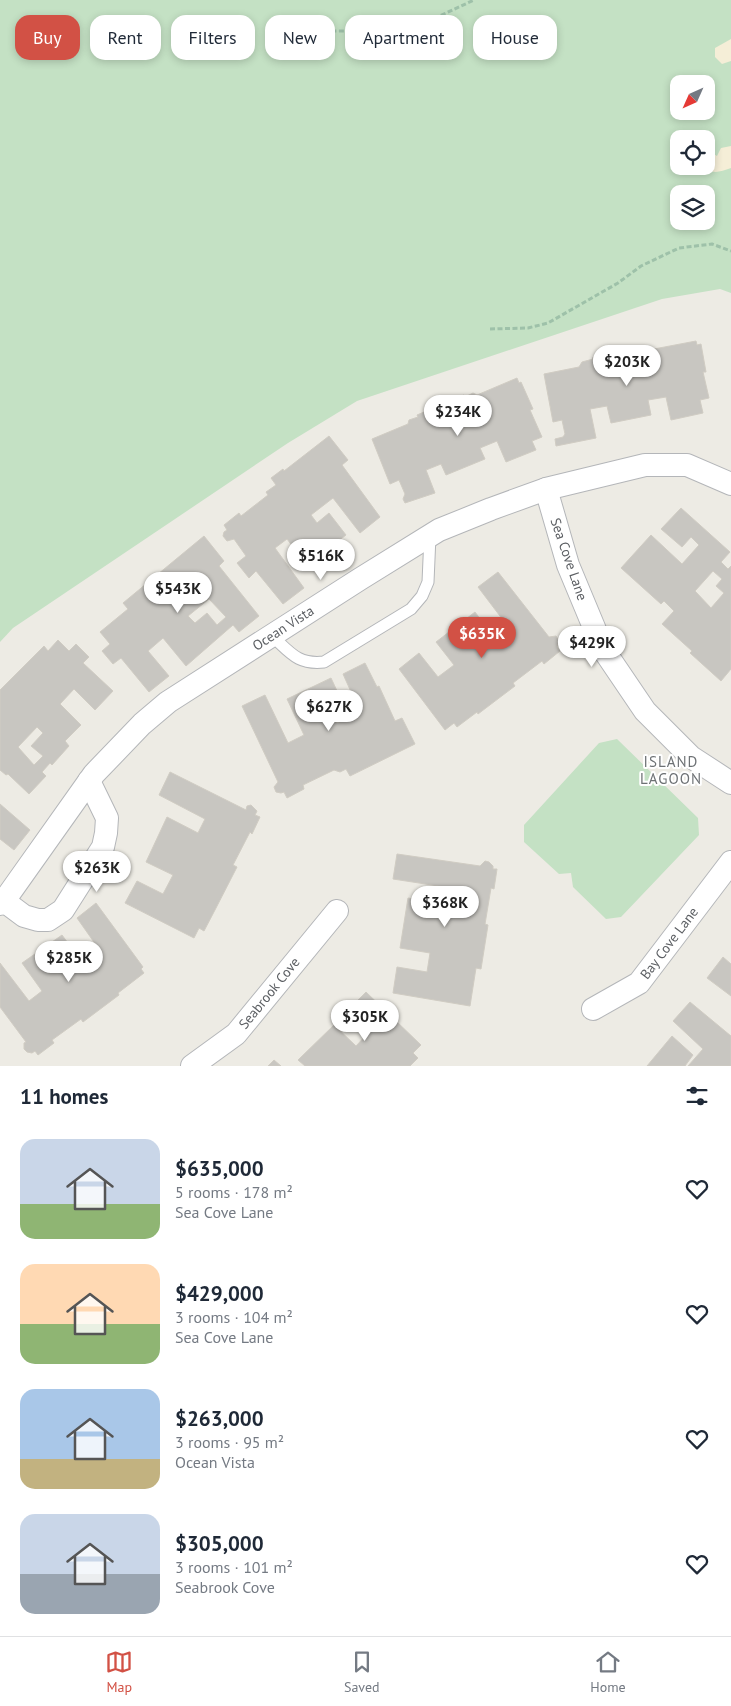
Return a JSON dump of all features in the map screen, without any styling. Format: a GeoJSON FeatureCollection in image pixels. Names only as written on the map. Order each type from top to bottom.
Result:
{"type":"FeatureCollection","features":[{"type":"Feature","properties":{"kind":"street","name":"Ocean Vista"},"geometry":{"type":"LineString","coordinates":[[2,903],[89,781],[118,748],[168,702],[430,536],[490,509],[546,489],[645,465],[688,465],[731,484]]}},
{"type":"Feature","properties":{"kind":"street","name":"Sea Cove Lane"},"geometry":{"type":"LineString","coordinates":[[546,489],[568,565],[602,649],[645,711],[690,757],[731,783]]}},
{"type":"Feature","properties":{"kind":"street"},"geometry":{"type":"LineString","coordinates":[[2,903],[24,916],[38,920],[48,920],[63,910],[103,847],[106,833],[107,818],[89,781]]}},
{"type":"Feature","properties":{"kind":"street","name":"Bay Cove Lane"},"geometry":{"type":"LineString","coordinates":[[593,1010],[639,983],[731,862]]}},
{"type":"Feature","properties":{"kind":"street","name":"Seabrook Cove"},"geometry":{"type":"LineString","coordinates":[[192,1066],[236,1034],[337,911]]}},
{"type":"Feature","properties":{"kind":"lane"},"geometry":{"type":"LineString","coordinates":[[271,635],[296,657],[309,664],[324,662],[411,609],[422,596],[428,582],[430,536]]}},
{"type":"Feature","properties":{"kind":"path"},"geometry":{"type":"LineString","coordinates":[[335,31],[397,31],[418,26],[474,0]]}},
{"type":"Feature","properties":{"kind":"path"},"geometry":{"type":"LineString","coordinates":[[490,329],[528,328],[548,323],[618,283],[641,266],[679,248],[712,244],[731,251]]}},
{"type":"Feature","properties":{"kind":"green space"},"geometry":{"type":"Polygon","coordinates":[[[0,0],[731,0],[731,293],[720,289],[662,299],[357,401],[288,443],[13,628],[0,642],[0,0]]]}},
{"type":"Feature","properties":{"kind":"green space"},"geometry":{"type":"Polygon","coordinates":[[[617,739],[698,818],[699,835],[621,917],[606,919],[573,887],[571,873],[559,874],[524,842],[524,825],[599,743],[617,739]]]}},
{"type":"Feature","properties":{"kind":"sand"},"geometry":{"type":"Polygon","coordinates":[[[731,39],[731,61],[722,64],[715,57],[715,48],[731,39]]]}},
{"type":"Feature","properties":{"kind":"sand"},"geometry":{"type":"Polygon","coordinates":[[[731,146],[731,168],[715,172],[715,155],[717,156],[721,148],[731,146]]]}},
{"type":"Feature","properties":{"kind":"building"},"geometry":{"type":"Polygon","coordinates":[[[696,341],[697,345],[701,344],[706,372],[703,372],[709,398],[700,400],[703,413],[671,420],[666,397],[648,400],[651,415],[611,423],[607,406],[590,409],[596,438],[556,446],[555,439],[563,437],[565,434],[562,420],[553,422],[544,374],[579,367],[582,362],[592,358],[642,348],[651,347],[654,349],[696,341]]]}},
{"type":"Feature","properties":{"kind":"building"},"geometry":{"type":"Polygon","coordinates":[[[517,378],[519,383],[521,382],[533,409],[530,410],[542,437],[532,441],[536,450],[506,462],[497,441],[480,448],[485,459],[446,475],[441,464],[426,470],[435,493],[405,503],[403,499],[405,494],[399,480],[390,484],[372,439],[408,424],[409,420],[418,417],[417,415],[464,395],[465,397],[473,393],[477,395],[517,378]]]}},
{"type":"Feature","properties":{"kind":"building"},"geometry":{"type":"Polygon","coordinates":[[[329,436],[348,460],[342,465],[380,517],[360,533],[333,498],[311,515],[317,523],[329,513],[346,535],[307,565],[287,539],[275,548],[304,588],[283,604],[256,571],[249,578],[237,563],[246,556],[234,539],[227,541],[223,536],[227,530],[224,525],[239,513],[241,516],[268,495],[266,492],[276,485],[271,478],[283,469],[284,471],[329,436]]]}},
{"type":"Feature","properties":{"kind":"building"},"geometry":{"type":"Polygon","coordinates":[[[681,508],[730,552],[721,562],[728,569],[731,566],[731,669],[721,681],[662,624],[674,611],[664,601],[661,604],[621,568],[651,535],[682,564],[699,545],[691,537],[682,547],[661,529],[681,508]],[[713,571],[695,591],[711,608],[724,593],[716,586],[722,579],[713,571]]]}},
{"type":"Feature","properties":{"kind":"building"},"geometry":{"type":"Polygon","coordinates":[[[204,536],[224,561],[219,566],[259,616],[239,632],[233,625],[186,666],[163,638],[148,651],[169,676],[149,692],[121,658],[113,664],[102,651],[110,644],[100,632],[128,609],[123,603],[204,536]],[[209,599],[188,616],[195,623],[207,613],[217,625],[226,617],[209,599]]]}},
{"type":"Feature","properties":{"kind":"building"},"geometry":{"type":"Polygon","coordinates":[[[498,572],[549,637],[556,636],[559,641],[557,647],[560,651],[544,664],[542,661],[513,683],[515,686],[478,714],[477,712],[457,727],[454,723],[445,730],[399,669],[419,653],[438,677],[454,665],[436,642],[475,612],[495,639],[509,628],[478,587],[498,572]]]}},
{"type":"Feature","properties":{"kind":"building"},"geometry":{"type":"Polygon","coordinates":[[[58,640],[69,651],[76,644],[89,657],[83,663],[113,691],[95,710],[74,689],[60,704],[81,725],[65,741],[69,746],[52,765],[50,763],[42,772],[46,776],[29,794],[8,774],[6,775],[0,770],[0,690],[44,646],[48,651],[58,640]],[[37,727],[18,747],[34,765],[43,756],[31,746],[43,733],[37,727]]]}},
{"type":"Feature","properties":{"kind":"building"},"geometry":{"type":"Polygon","coordinates":[[[365,663],[377,687],[379,686],[395,721],[402,718],[415,744],[350,776],[346,769],[340,772],[334,770],[303,785],[304,789],[287,798],[284,792],[276,792],[274,787],[278,782],[242,706],[265,695],[288,743],[304,735],[287,699],[331,678],[345,708],[333,714],[337,723],[360,712],[343,674],[365,663]]]}},
{"type":"Feature","properties":{"kind":"building"},"geometry":{"type":"Polygon","coordinates":[[[170,772],[246,810],[247,806],[251,805],[257,811],[255,815],[260,817],[233,865],[237,867],[204,931],[199,928],[194,938],[125,903],[137,881],[163,894],[173,875],[146,862],[167,817],[198,833],[205,819],[159,795],[170,772]]]}},
{"type":"Feature","properties":{"kind":"building"},"geometry":{"type":"Polygon","coordinates":[[[0,804],[30,830],[14,850],[0,839],[0,804]]]}},
{"type":"Feature","properties":{"kind":"building"},"geometry":{"type":"Polygon","coordinates":[[[397,854],[480,866],[485,861],[493,866],[493,869],[497,869],[494,889],[491,888],[485,924],[488,925],[481,969],[476,968],[470,1006],[393,993],[397,967],[427,972],[430,953],[400,948],[408,898],[442,904],[445,887],[393,879],[397,854]]]}},
{"type":"Feature","properties":{"kind":"building"},"geometry":{"type":"Polygon","coordinates":[[[96,903],[143,967],[141,969],[144,973],[83,1022],[81,1019],[52,1040],[54,1043],[38,1055],[35,1051],[32,1053],[27,1052],[24,1049],[24,1043],[26,1042],[0,1007],[0,963],[29,1001],[42,991],[22,963],[62,935],[79,958],[96,945],[77,918],[96,903]]]}},
{"type":"Feature","properties":{"kind":"building"},"geometry":{"type":"Polygon","coordinates":[[[723,957],[731,964],[731,996],[707,978],[723,957]]]}},
{"type":"Feature","properties":{"kind":"building"},"geometry":{"type":"Polygon","coordinates":[[[366,992],[421,1045],[413,1053],[418,1058],[410,1066],[305,1066],[298,1060],[334,1025],[356,1046],[370,1031],[348,1010],[366,992]]]}},
{"type":"Feature","properties":{"kind":"building"},"geometry":{"type":"Polygon","coordinates":[[[690,1002],[731,1036],[731,1066],[688,1066],[703,1049],[673,1021],[690,1002]]]}},
{"type":"Feature","properties":{"kind":"building"},"geometry":{"type":"Polygon","coordinates":[[[672,1036],[693,1055],[685,1066],[647,1066],[672,1036]]]}},
{"type":"Feature","properties":{"kind":"building"},"geometry":{"type":"Polygon","coordinates":[[[274,1060],[281,1066],[268,1066],[274,1060]]]}},
{"type":"Feature","properties":{"kind":"district","name":"ISLAND LAGOON"},"geometry":{"type":"Point","coordinates":[671,770]}}]}
